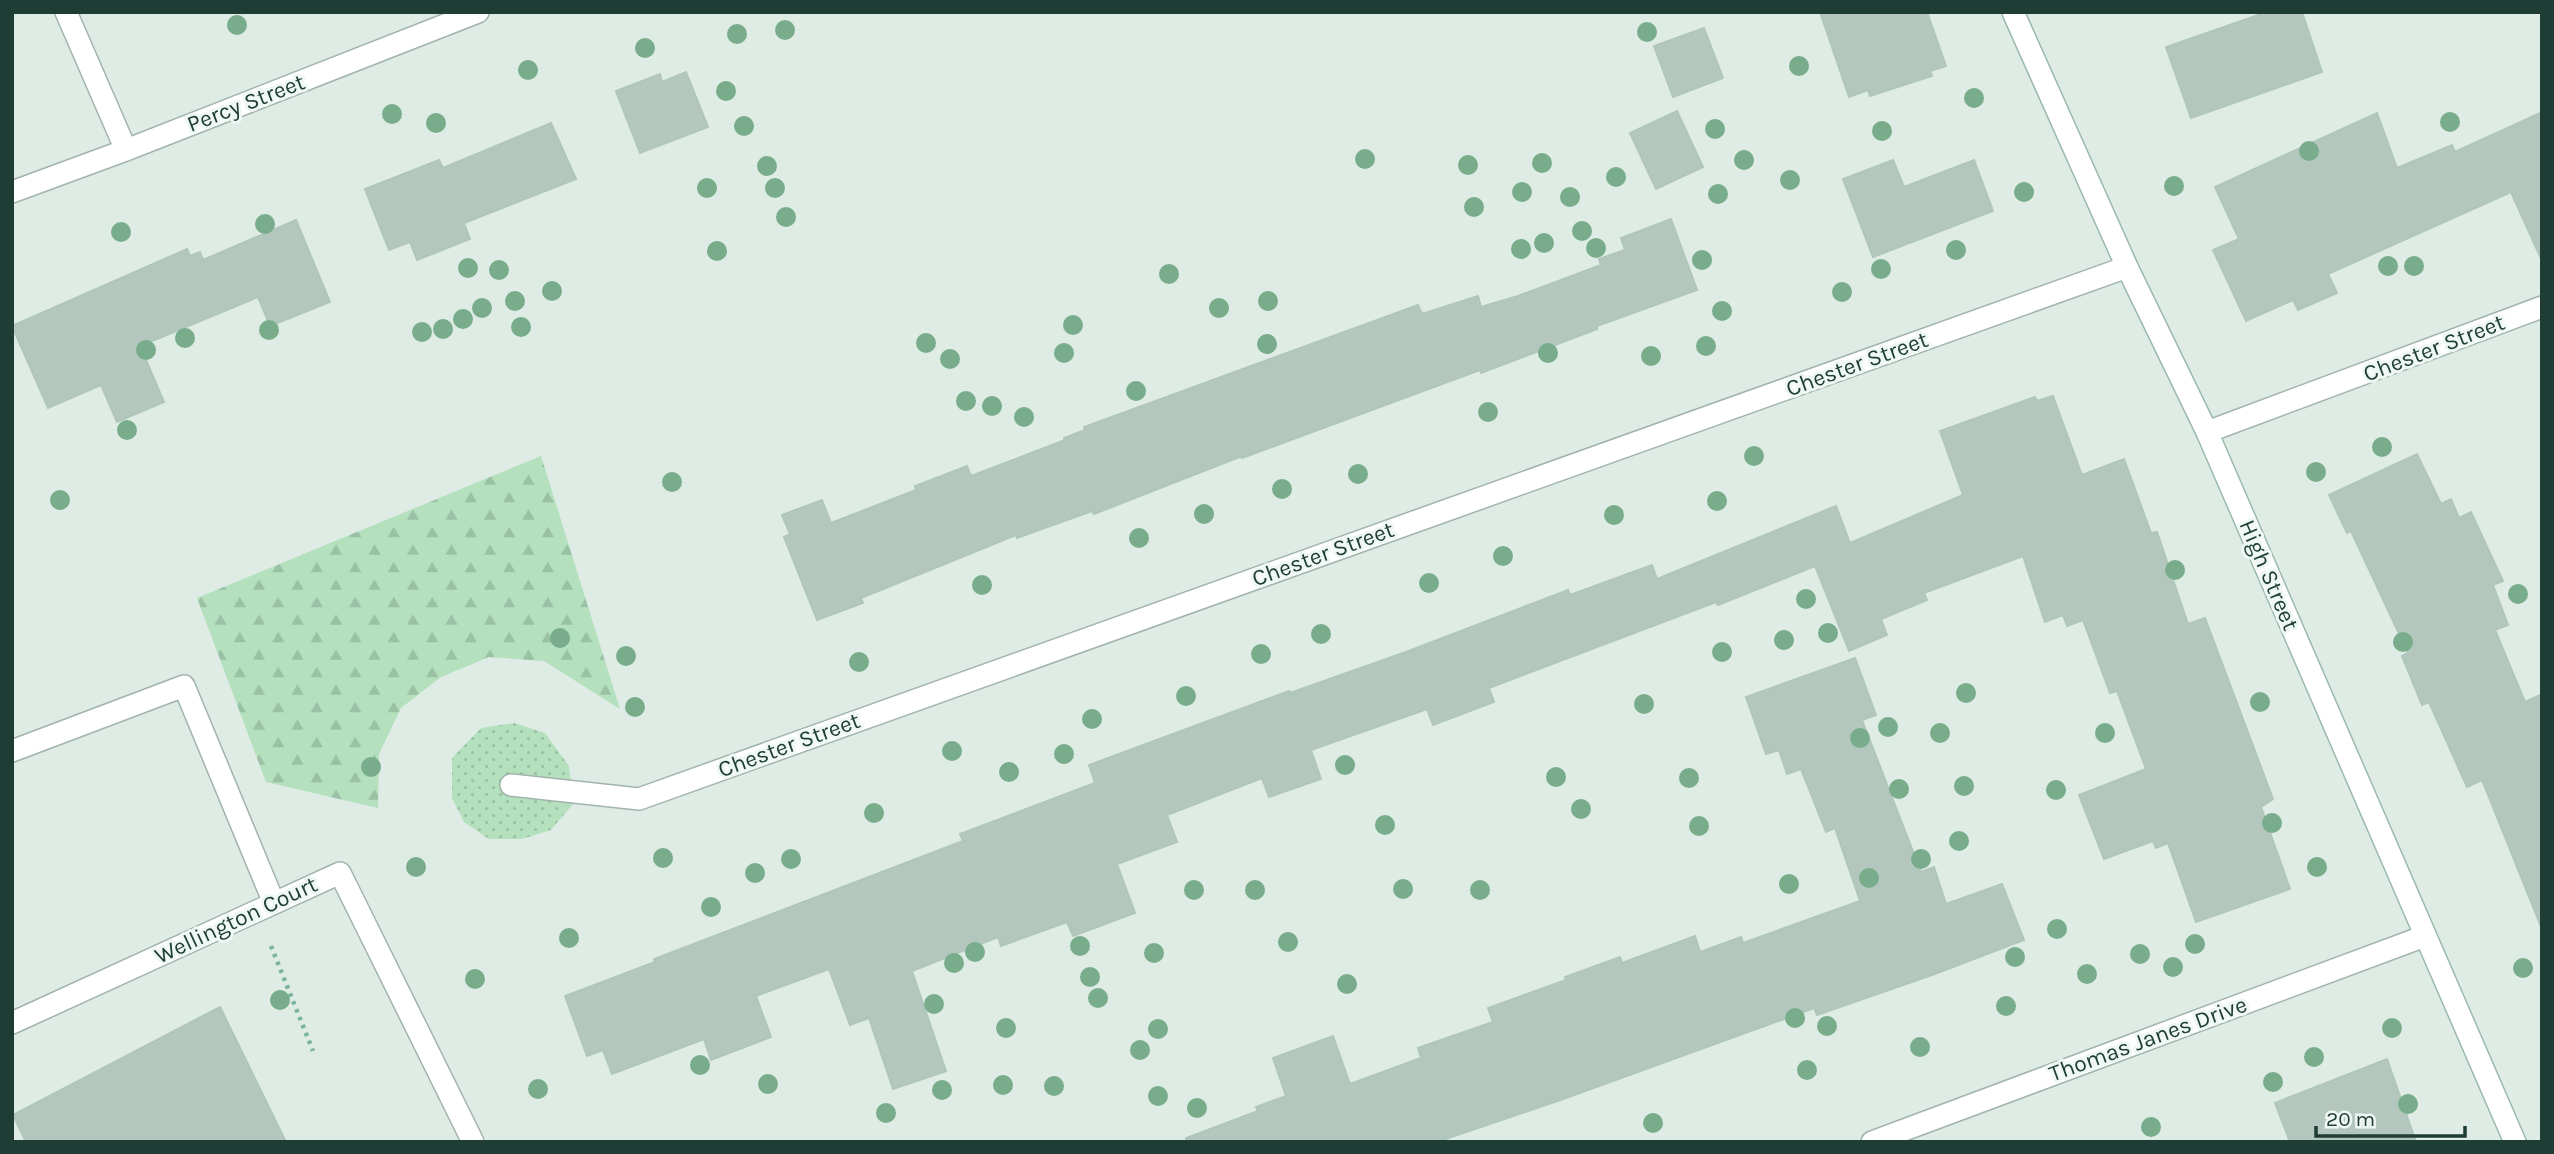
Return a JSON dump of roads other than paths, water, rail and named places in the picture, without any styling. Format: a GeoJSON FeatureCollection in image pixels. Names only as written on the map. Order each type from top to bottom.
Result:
{"type":"FeatureCollection","features":[{"type":"Feature","properties":{"kind":"street"},"geometry":{"type":"LineString","coordinates":[[66,12],[126,150]]}},
{"type":"Feature","properties":{"kind":"street","name":"Percy Street"},"geometry":{"type":"LineString","coordinates":[[12,192],[478,12]]}},
{"type":"Feature","properties":{"kind":"street","name":"High Street"},"geometry":{"type":"LineString","coordinates":[[2013,12],[2127,267],[2207,432],[2515,1142]]}},
{"type":"Feature","properties":{"kind":"street","name":"Chester Street"},"geometry":{"type":"LineString","coordinates":[[512,785],[639,799],[2127,267]]}},
{"type":"Feature","properties":{"kind":"street","name":"Chester Street"},"geometry":{"type":"LineString","coordinates":[[2207,432],[2542,307]]}},
{"type":"Feature","properties":{"kind":"street"},"geometry":{"type":"LineString","coordinates":[[12,751],[184,686],[274,903]]}},
{"type":"Feature","properties":{"kind":"street","name":"Wellington Court"},"geometry":{"type":"LineString","coordinates":[[12,1023],[340,873],[472,1142]]}},
{"type":"Feature","properties":{"kind":"street","name":"Thomas Janes Drive"},"geometry":{"type":"LineString","coordinates":[[1872,1142],[2425,936]]}}]}
